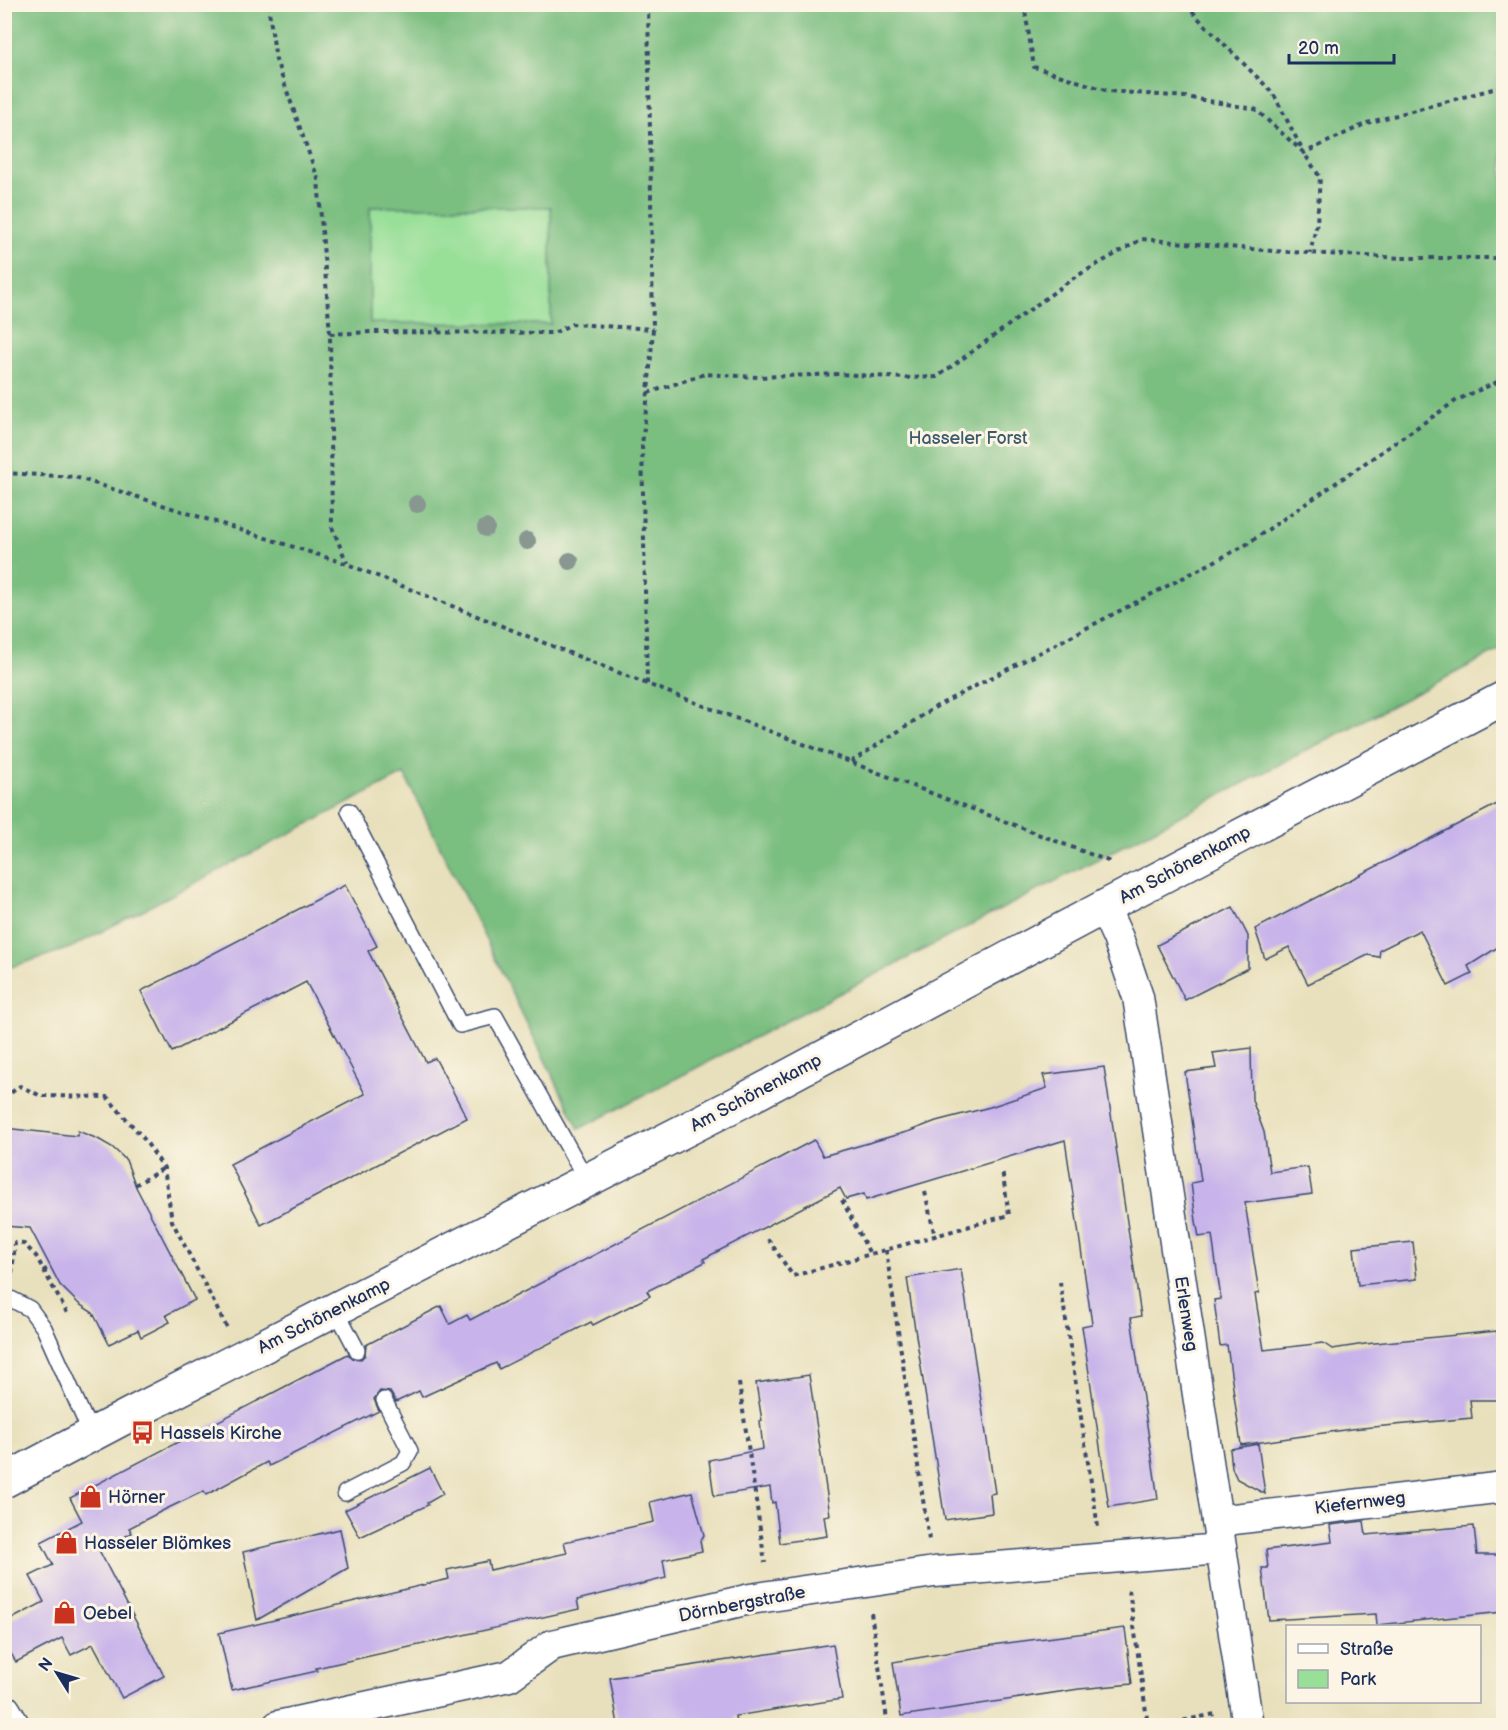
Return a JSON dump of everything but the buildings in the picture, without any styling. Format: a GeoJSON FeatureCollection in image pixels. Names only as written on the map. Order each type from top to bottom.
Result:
{"type":"FeatureCollection","features":[{"type":"Feature","properties":{"kind":"main road","name":"Am Schönenkamp"},"geometry":{"type":"LineString","coordinates":[[4,1481],[778,1082],[1503,698]]}},
{"type":"Feature","properties":{"kind":"main road"},"geometry":{"type":"LineString","coordinates":[[4,1711],[13,1725]]}},
{"type":"Feature","properties":{"kind":"street","name":"Erlenweg"},"geometry":{"type":"LineString","coordinates":[[1116,901],[1118,938],[1138,997],[1246,1717]]}},
{"type":"Feature","properties":{"kind":"street","name":"Kiefernweg"},"geometry":{"type":"LineString","coordinates":[[1219,1535],[1503,1487]]}},
{"type":"Feature","properties":{"kind":"street","name":"Dörnbergstraße"},"geometry":{"type":"LineString","coordinates":[[278,1725],[509,1676],[552,1645],[750,1599],[934,1572],[1113,1557],[1219,1535]]}},
{"type":"Feature","properties":{"kind":"lane"},"geometry":{"type":"LineString","coordinates":[[349,811],[459,1025],[495,1016],[586,1181]]}},
{"type":"Feature","properties":{"kind":"lane"},"geometry":{"type":"LineString","coordinates":[[4,1297],[30,1309],[44,1328],[92,1436]]}},
{"type":"Feature","properties":{"kind":"lane"},"geometry":{"type":"LineString","coordinates":[[336,1310],[357,1350]]}},
{"type":"Feature","properties":{"kind":"lane"},"geometry":{"type":"LineString","coordinates":[[345,1493],[403,1463],[410,1451],[384,1400]]}},
{"type":"Feature","properties":{"kind":"path"},"geometry":{"type":"LineString","coordinates":[[268,4],[276,60],[318,179],[330,334],[332,527],[347,564]]}},
{"type":"Feature","properties":{"kind":"path"},"geometry":{"type":"LineString","coordinates":[[647,684],[642,445],[653,329],[648,4]]}},
{"type":"Feature","properties":{"kind":"path"},"geometry":{"type":"LineString","coordinates":[[1024,4],[1034,67],[1108,91],[1186,97],[1255,109],[1304,153]]}},
{"type":"Feature","properties":{"kind":"path"},"geometry":{"type":"LineString","coordinates":[[1186,4],[1273,93],[1304,153],[1320,177],[1317,223],[1310,253]]}},
{"type":"Feature","properties":{"kind":"path"},"geometry":{"type":"LineString","coordinates":[[1304,153],[1367,123],[1503,86]]}},
{"type":"Feature","properties":{"kind":"path"},"geometry":{"type":"LineString","coordinates":[[648,393],[705,374],[758,377],[840,374],[906,378],[937,377],[1075,277],[1142,239],[1412,259],[1503,258]]}},
{"type":"Feature","properties":{"kind":"path"},"geometry":{"type":"LineString","coordinates":[[438,332],[439,323]]}},
{"type":"Feature","properties":{"kind":"path"},"geometry":{"type":"LineString","coordinates":[[330,334],[372,332],[554,333],[572,324],[653,329]]}},
{"type":"Feature","properties":{"kind":"path"},"geometry":{"type":"LineString","coordinates":[[851,763],[937,706],[1244,546],[1457,400],[1503,379]]}},
{"type":"Feature","properties":{"kind":"path"},"geometry":{"type":"LineString","coordinates":[[4,473],[75,477],[347,564],[647,684],[1108,861],[1116,901]]}},
{"type":"Feature","properties":{"kind":"path"},"geometry":{"type":"LineString","coordinates":[[4,1098],[20,1086],[41,1096],[107,1097],[144,1139],[164,1168],[172,1221],[242,1359]]}},
{"type":"Feature","properties":{"kind":"path"},"geometry":{"type":"LineString","coordinates":[[135,1185],[164,1168]]}},
{"type":"Feature","properties":{"kind":"path"},"geometry":{"type":"LineString","coordinates":[[768,1239],[793,1276],[935,1237],[1009,1215],[1002,1170]]}},
{"type":"Feature","properties":{"kind":"path"},"geometry":{"type":"LineString","coordinates":[[925,1192],[935,1237]]}},
{"type":"Feature","properties":{"kind":"path"},"geometry":{"type":"LineString","coordinates":[[842,1200],[870,1254]]}},
{"type":"Feature","properties":{"kind":"path"},"geometry":{"type":"LineString","coordinates":[[4,1243],[15,1243]]}},
{"type":"Feature","properties":{"kind":"path"},"geometry":{"type":"LineString","coordinates":[[886,1250],[934,1572]]}},
{"type":"Feature","properties":{"kind":"path"},"geometry":{"type":"LineString","coordinates":[[44,1271],[50,1267]]}},
{"type":"Feature","properties":{"kind":"path"},"geometry":{"type":"LineString","coordinates":[[1060,1282],[1148,1725]]}},
{"type":"Feature","properties":{"kind":"path"},"geometry":{"type":"LineString","coordinates":[[739,1383],[770,1596]]}},
{"type":"Feature","properties":{"kind":"path"},"geometry":{"type":"LineString","coordinates":[[867,1581],[888,1725]]}},
{"type":"Feature","properties":{"kind":"path"},"geometry":{"type":"LineString","coordinates":[[1157,1725],[1246,1717]]}},
{"type":"Feature","properties":{"kind":"green space","name":"Hasseler Forst"},"geometry":{"type":"Polygon","coordinates":[[[5,5],[1503,5],[1503,648],[579,1129],[404,774],[70,948],[5,969],[5,5]],[[370,207],[370,323],[551,324],[551,207],[370,207]]]}},
{"type":"Feature","properties":{"kind":"green space"},"geometry":{"type":"Polygon","coordinates":[[[370,207],[551,207],[551,324],[370,323],[370,207]]]}},
{"type":"Feature","properties":{"kind":"place","name":"Hassels Kirche"},"geometry":{"type":"Point","coordinates":[142,1433]}},
{"type":"Feature","properties":{"kind":"place","name":"Hörner"},"geometry":{"type":"Point","coordinates":[90,1497]}},
{"type":"Feature","properties":{"kind":"place","name":"Hasseler Blömkes"},"geometry":{"type":"Point","coordinates":[66,1543]}},
{"type":"Feature","properties":{"kind":"place","name":"Oebel"},"geometry":{"type":"Point","coordinates":[65,1613]}}]}
